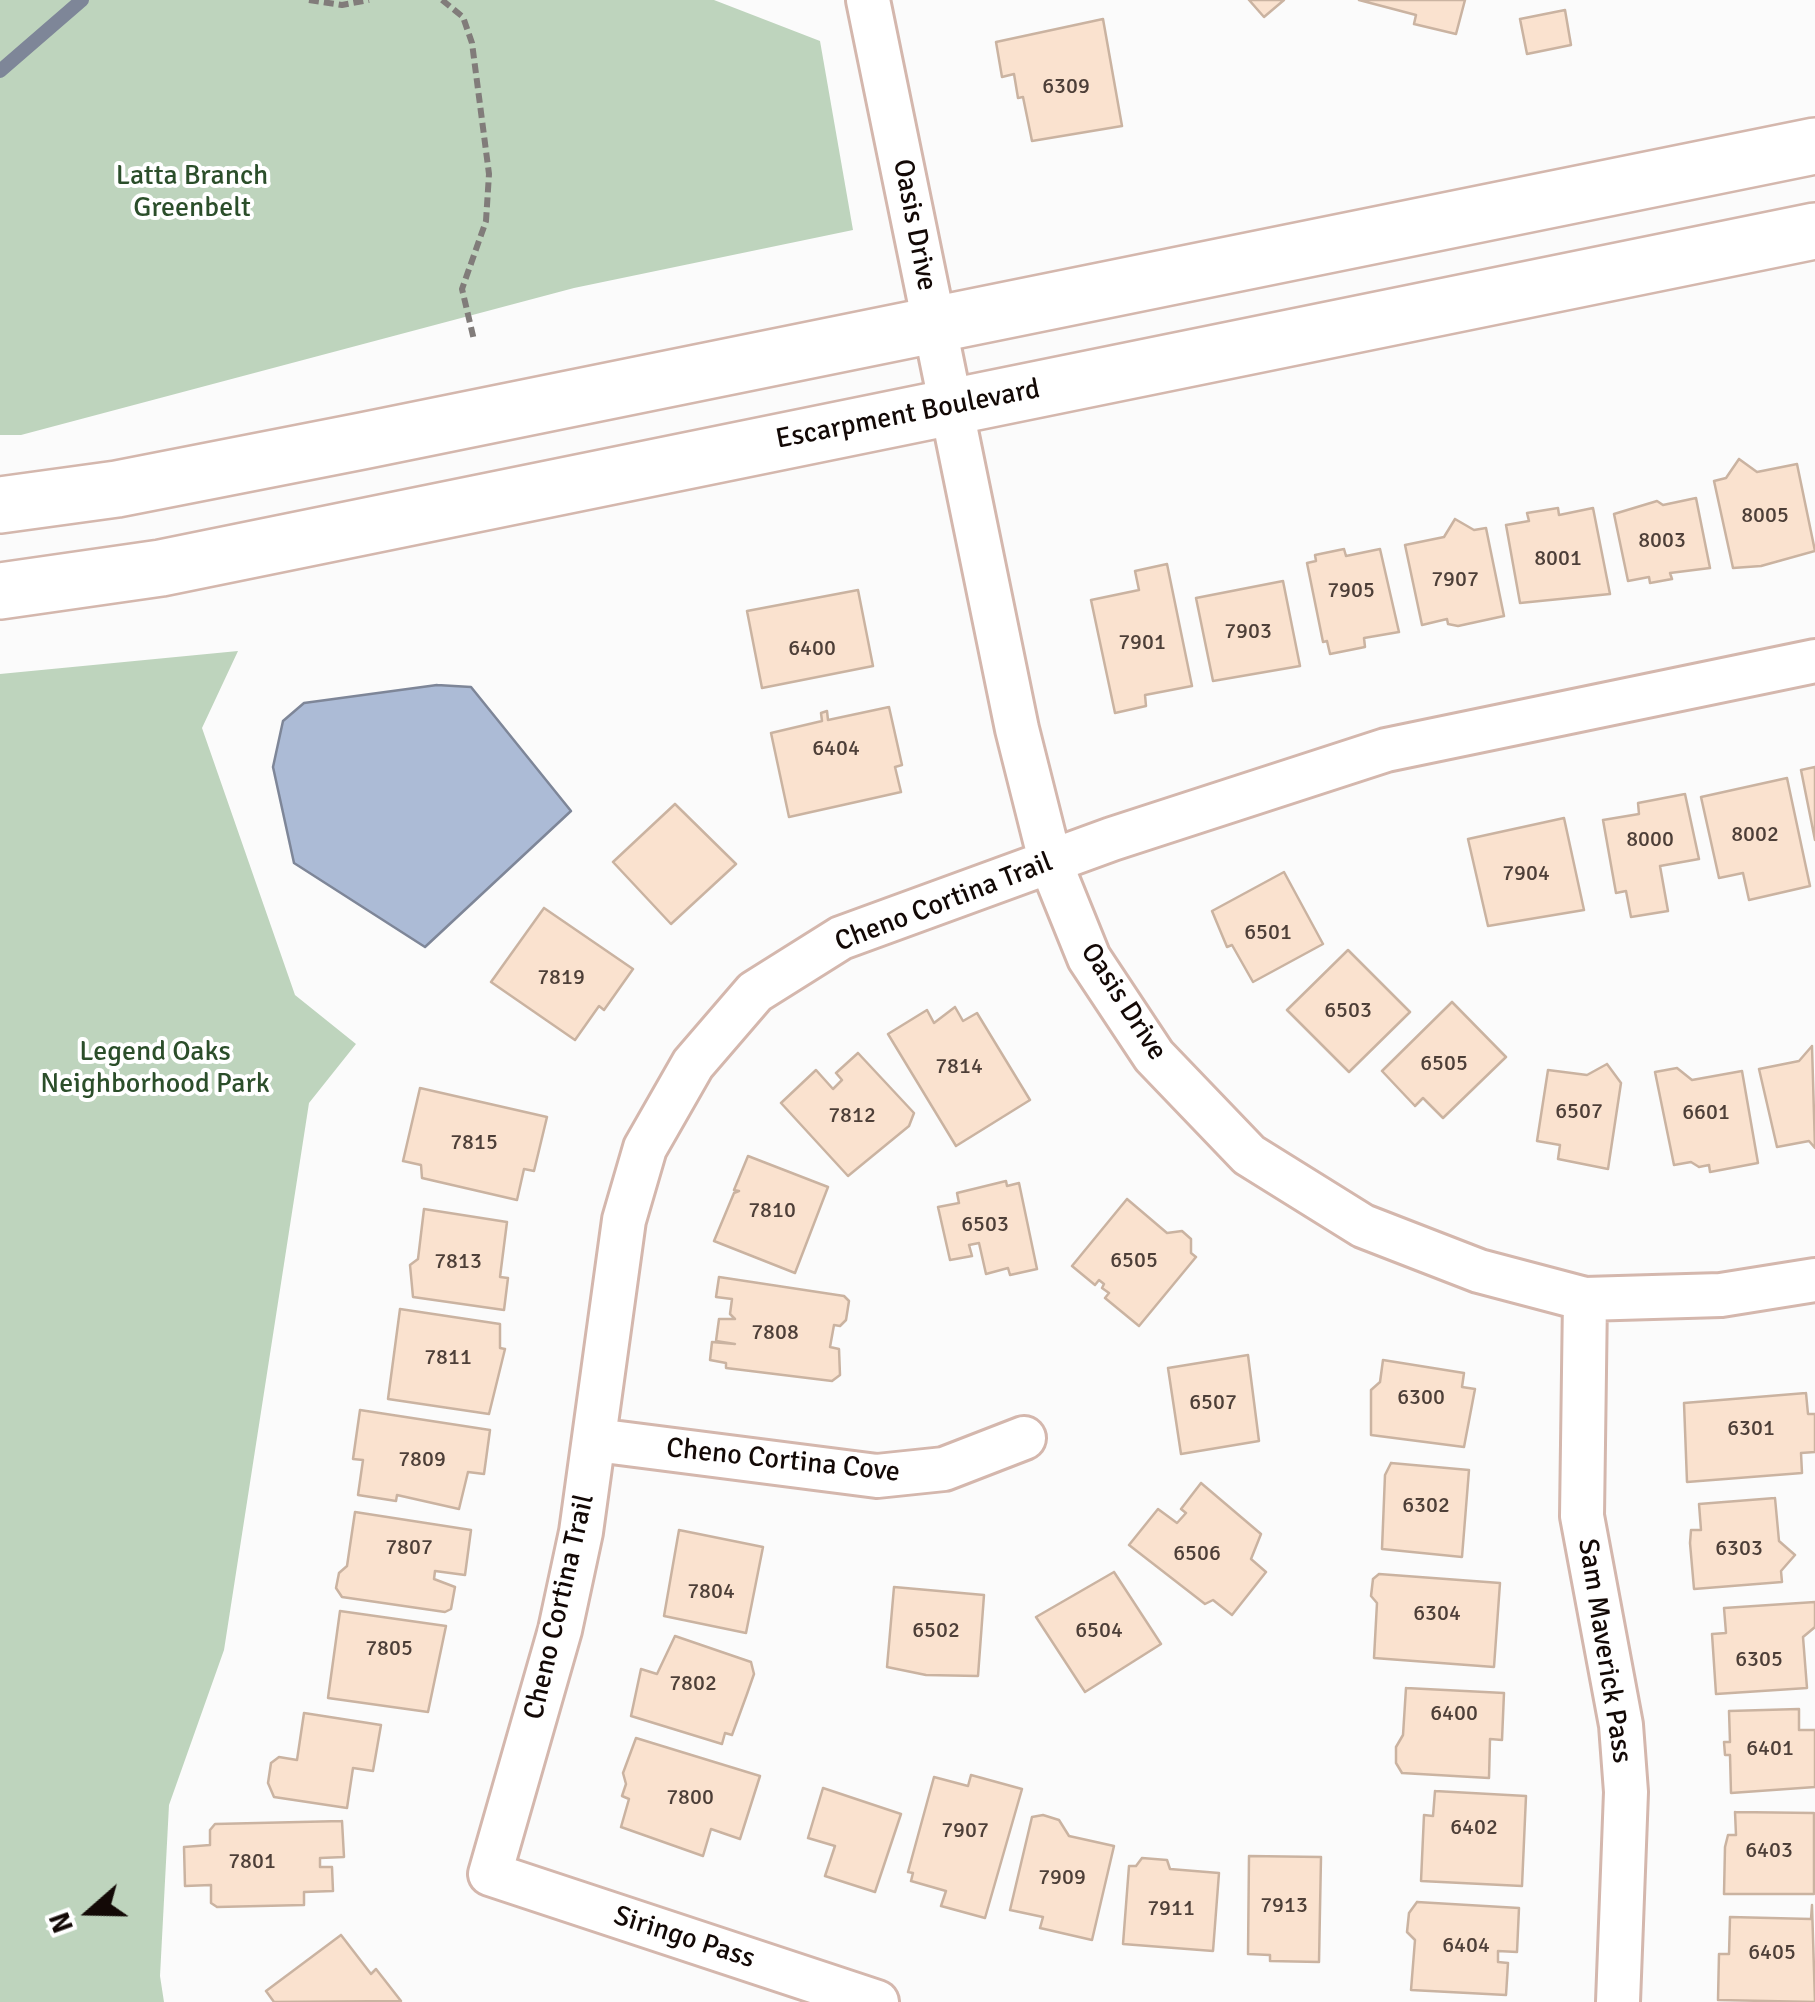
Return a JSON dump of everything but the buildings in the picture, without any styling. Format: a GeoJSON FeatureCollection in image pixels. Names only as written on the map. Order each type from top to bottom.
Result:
{"type":"FeatureCollection","features":[{"type":"Feature","properties":{"kind":"main road"},"geometry":{"type":"LineString","coordinates":[[0,505],[117,489],[1815,146]]}},
{"type":"Feature","properties":{"kind":"main road","name":"Escarpment Boulevard"},"geometry":{"type":"LineString","coordinates":[[0,591],[161,568],[1815,231]]}},
{"type":"Feature","properties":{"kind":"street","name":"Oasis Drive"},"geometry":{"type":"LineString","coordinates":[[868,0],[1017,729],[1051,864],[1089,958],[1154,1056],[1249,1155],[1364,1226],[1479,1271],[1585,1299],[1722,1296],[1815,1280]]}},
{"type":"Feature","properties":{"kind":"street","name":"Cheno Cortina Trail"},"geometry":{"type":"LineString","coordinates":[[490,1874],[560,1630],[596,1440],[624,1220],[645,1148],[693,1064],[721,1027],[756,992],[842,938],[1130,833],[1386,750],[1815,661]]}},
{"type":"Feature","properties":{"kind":"street","name":"Sam Maverick Pass"},"geometry":{"type":"LineString","coordinates":[[1585,1299],[1582,1516],[1621,1724],[1626,1792],[1618,2002]]}},
{"type":"Feature","properties":{"kind":"street","name":"Cheno Cortina Cove"},"geometry":{"type":"LineString","coordinates":[[596,1440],[877,1476],[944,1468],[1024,1438]]}},
{"type":"Feature","properties":{"kind":"street","name":"Siringo Pass"},"geometry":{"type":"LineString","coordinates":[[490,1874],[877,2002]]}},
{"type":"Feature","properties":{"kind":"path"},"geometry":{"type":"LineString","coordinates":[[310,0],[342,5],[369,0]]}},
{"type":"Feature","properties":{"kind":"path"},"geometry":{"type":"LineString","coordinates":[[442,0],[463,17],[472,43],[487,158],[486,221],[462,288],[467,324],[474,340]]}},
{"type":"Feature","properties":{"kind":"green space","name":"Latta Branch Greenbelt"},"geometry":{"type":"Polygon","coordinates":[[[0,0],[714,0],[820,41],[853,230],[574,288],[21,435],[0,435],[0,0]]]}},
{"type":"Feature","properties":{"kind":"green space","name":"Legend Oaks Neighborhood Park"},"geometry":{"type":"Polygon","coordinates":[[[238,651],[202,728],[295,995],[356,1044],[309,1103],[224,1650],[169,1805],[160,1976],[164,2002],[0,2002],[0,674],[238,651]]]}},
{"type":"Feature","properties":{"kind":"water"},"geometry":{"type":"Polygon","coordinates":[[[437,685],[471,687],[571,811],[425,947],[294,863],[273,767],[283,721],[304,703],[437,685]]]}},
{"type":"Feature","properties":{"kind":"waterway"},"geometry":{"type":"LineString","coordinates":[[0,71],[82,0]]}}]}
